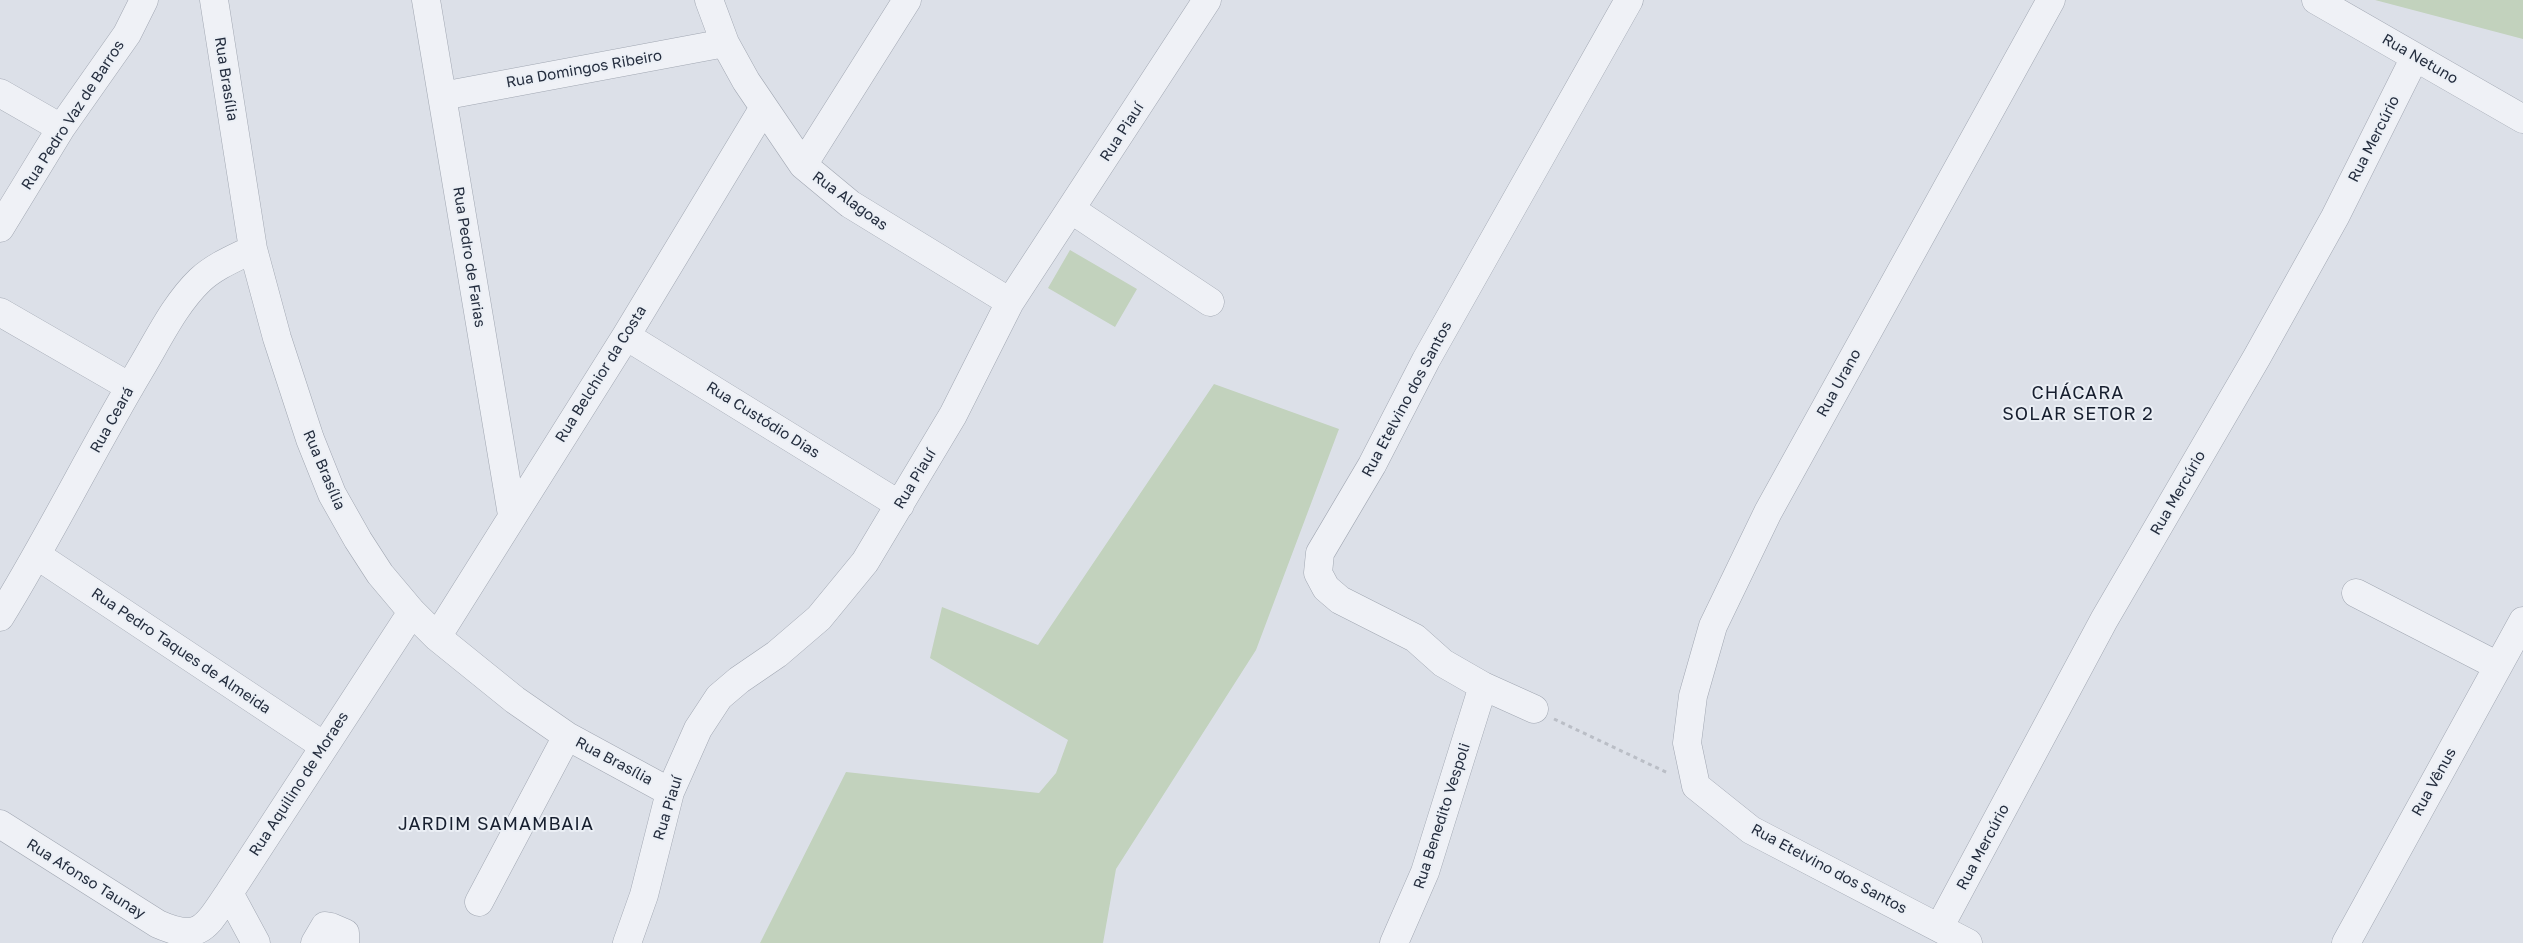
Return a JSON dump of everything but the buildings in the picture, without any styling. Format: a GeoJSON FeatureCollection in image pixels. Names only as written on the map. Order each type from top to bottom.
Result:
{"type":"FeatureCollection","features":[{"type":"Feature","properties":{"kind":"street","name":"Rua Pedro Vaz de Barros"},"geometry":{"type":"LineString","coordinates":[[0,228],[61,128],[126,34],[144,0]]}},
{"type":"Feature","properties":{"kind":"street","name":"Rua Brasília"},"geometry":{"type":"LineString","coordinates":[[214,0],[253,249],[277,338],[310,439],[332,494],[358,540],[380,574],[412,612],[437,637],[515,700],[567,736],[670,792]]}},
{"type":"Feature","properties":{"kind":"street","name":"Rua Pedro de Farias"},"geometry":{"type":"LineString","coordinates":[[426,0],[512,515]]}},
{"type":"Feature","properties":{"kind":"street","name":"Rua Alagoas"},"geometry":{"type":"LineString","coordinates":[[709,0],[725,43],[763,109],[803,165],[850,204],[1010,302]]}},
{"type":"Feature","properties":{"kind":"street"},"geometry":{"type":"LineString","coordinates":[[803,165],[907,0]]}},
{"type":"Feature","properties":{"kind":"street","name":"Rua Piauí"},"geometry":{"type":"LineString","coordinates":[[628,943],[644,894],[670,792],[698,729],[719,697],[739,680],[777,654],[820,618],[865,562],[953,415],[1010,302],[1072,210],[1207,0]]}},
{"type":"Feature","properties":{"kind":"street","name":"Rua Etelvino dos Santos"},"geometry":{"type":"LineString","coordinates":[[1534,709],[1483,686],[1443,663],[1415,638],[1340,600],[1326,588],[1318,573],[1320,553],[1372,465],[1426,360],[1629,0]]}},
{"type":"Feature","properties":{"kind":"street","name":"Rua Urano"},"geometry":{"type":"LineString","coordinates":[[1696,786],[1687,743],[1693,696],[1713,626],[1768,512],[2051,0]]}},
{"type":"Feature","properties":{"kind":"street","name":"Rua Netuno"},"geometry":{"type":"LineString","coordinates":[[2316,0],[2523,119]]}},
{"type":"Feature","properties":{"kind":"street","name":"Rua Domingos Ribeiro"},"geometry":{"type":"LineString","coordinates":[[442,96],[725,43]]}},
{"type":"Feature","properties":{"kind":"street","name":"Rua Mercúrio"},"geometry":{"type":"LineString","coordinates":[[1940,928],[2104,620],[2257,357],[2335,217],[2415,57]]}},
{"type":"Feature","properties":{"kind":"street"},"geometry":{"type":"LineString","coordinates":[[0,93],[61,128]]}},
{"type":"Feature","properties":{"kind":"street","name":"Rua Belchior da Costa"},"geometry":{"type":"LineString","coordinates":[[437,637],[626,336],[763,109]]}},
{"type":"Feature","properties":{"kind":"street"},"geometry":{"type":"LineString","coordinates":[[1072,210],[1210,302]]}},
{"type":"Feature","properties":{"kind":"street","name":"Rua Ceará"},"geometry":{"type":"LineString","coordinates":[[0,617],[38,556],[130,387],[189,292],[216,268],[253,249]]}},
{"type":"Feature","properties":{"kind":"street"},"geometry":{"type":"LineString","coordinates":[[0,312],[130,387]]}},
{"type":"Feature","properties":{"kind":"street","name":"Rua Custódio Dias"},"geometry":{"type":"LineString","coordinates":[[626,336],[900,505]]}},
{"type":"Feature","properties":{"kind":"street","name":"Rua Pedro Taques de Almeida"},"geometry":{"type":"LineString","coordinates":[[38,556],[324,746]]}},
{"type":"Feature","properties":{"kind":"street"},"geometry":{"type":"LineString","coordinates":[[2356,593],[2498,666]]}},
{"type":"Feature","properties":{"kind":"street","name":"Rua Aquilino de Moraes"},"geometry":{"type":"LineString","coordinates":[[172,931],[185,934],[197,933],[208,923],[412,612]]}},
{"type":"Feature","properties":{"kind":"street","name":"Rua Vênus"},"geometry":{"type":"LineString","coordinates":[[2346,943],[2523,620]]}},
{"type":"Feature","properties":{"kind":"street","name":"Rua Benedito Vespoli"},"geometry":{"type":"LineString","coordinates":[[1394,943],[1425,872],[1483,686]]}},
{"type":"Feature","properties":{"kind":"street"},"geometry":{"type":"LineString","coordinates":[[479,902],[567,736]]}},
{"type":"Feature","properties":{"kind":"street","name":"Rua Etelvino dos Santos"},"geometry":{"type":"LineString","coordinates":[[1696,786],[1751,830],[1968,943]]}},
{"type":"Feature","properties":{"kind":"street","name":"Rua Afonso Taunay"},"geometry":{"type":"LineString","coordinates":[[0,824],[172,931]]}},
{"type":"Feature","properties":{"kind":"street"},"geometry":{"type":"LineString","coordinates":[[229,893],[256,943]]}},
{"type":"Feature","properties":{"kind":"street"},"geometry":{"type":"LineString","coordinates":[[315,943],[325,926],[331,926],[345,933],[345,943]]}},
{"type":"Feature","properties":{"kind":"path"},"geometry":{"type":"LineString","coordinates":[[1534,709],[1696,786]]}},
{"type":"Feature","properties":{"kind":"green space"},"geometry":{"type":"Polygon","coordinates":[[[2375,0],[2523,0],[2523,39],[2375,0]]]}},
{"type":"Feature","properties":{"kind":"green space"},"geometry":{"type":"Polygon","coordinates":[[[1070,250],[1137,289],[1115,327],[1048,288],[1070,250]]]}},
{"type":"Feature","properties":{"kind":"green space"},"geometry":{"type":"Polygon","coordinates":[[[1214,384],[1339,429],[1256,650],[1116,869],[1103,943],[760,943],[846,772],[1039,793],[1056,773],[1068,740],[930,658],[942,607],[1038,645],[1214,384]]]}},
{"type":"Feature","properties":{"kind":"district","name":"CHÁCARA SOLAR SETOR 2"},"geometry":{"type":"Point","coordinates":[2078,403]}},
{"type":"Feature","properties":{"kind":"district","name":"JARDIM SAMAMBAIA"},"geometry":{"type":"Point","coordinates":[496,824]}}]}
